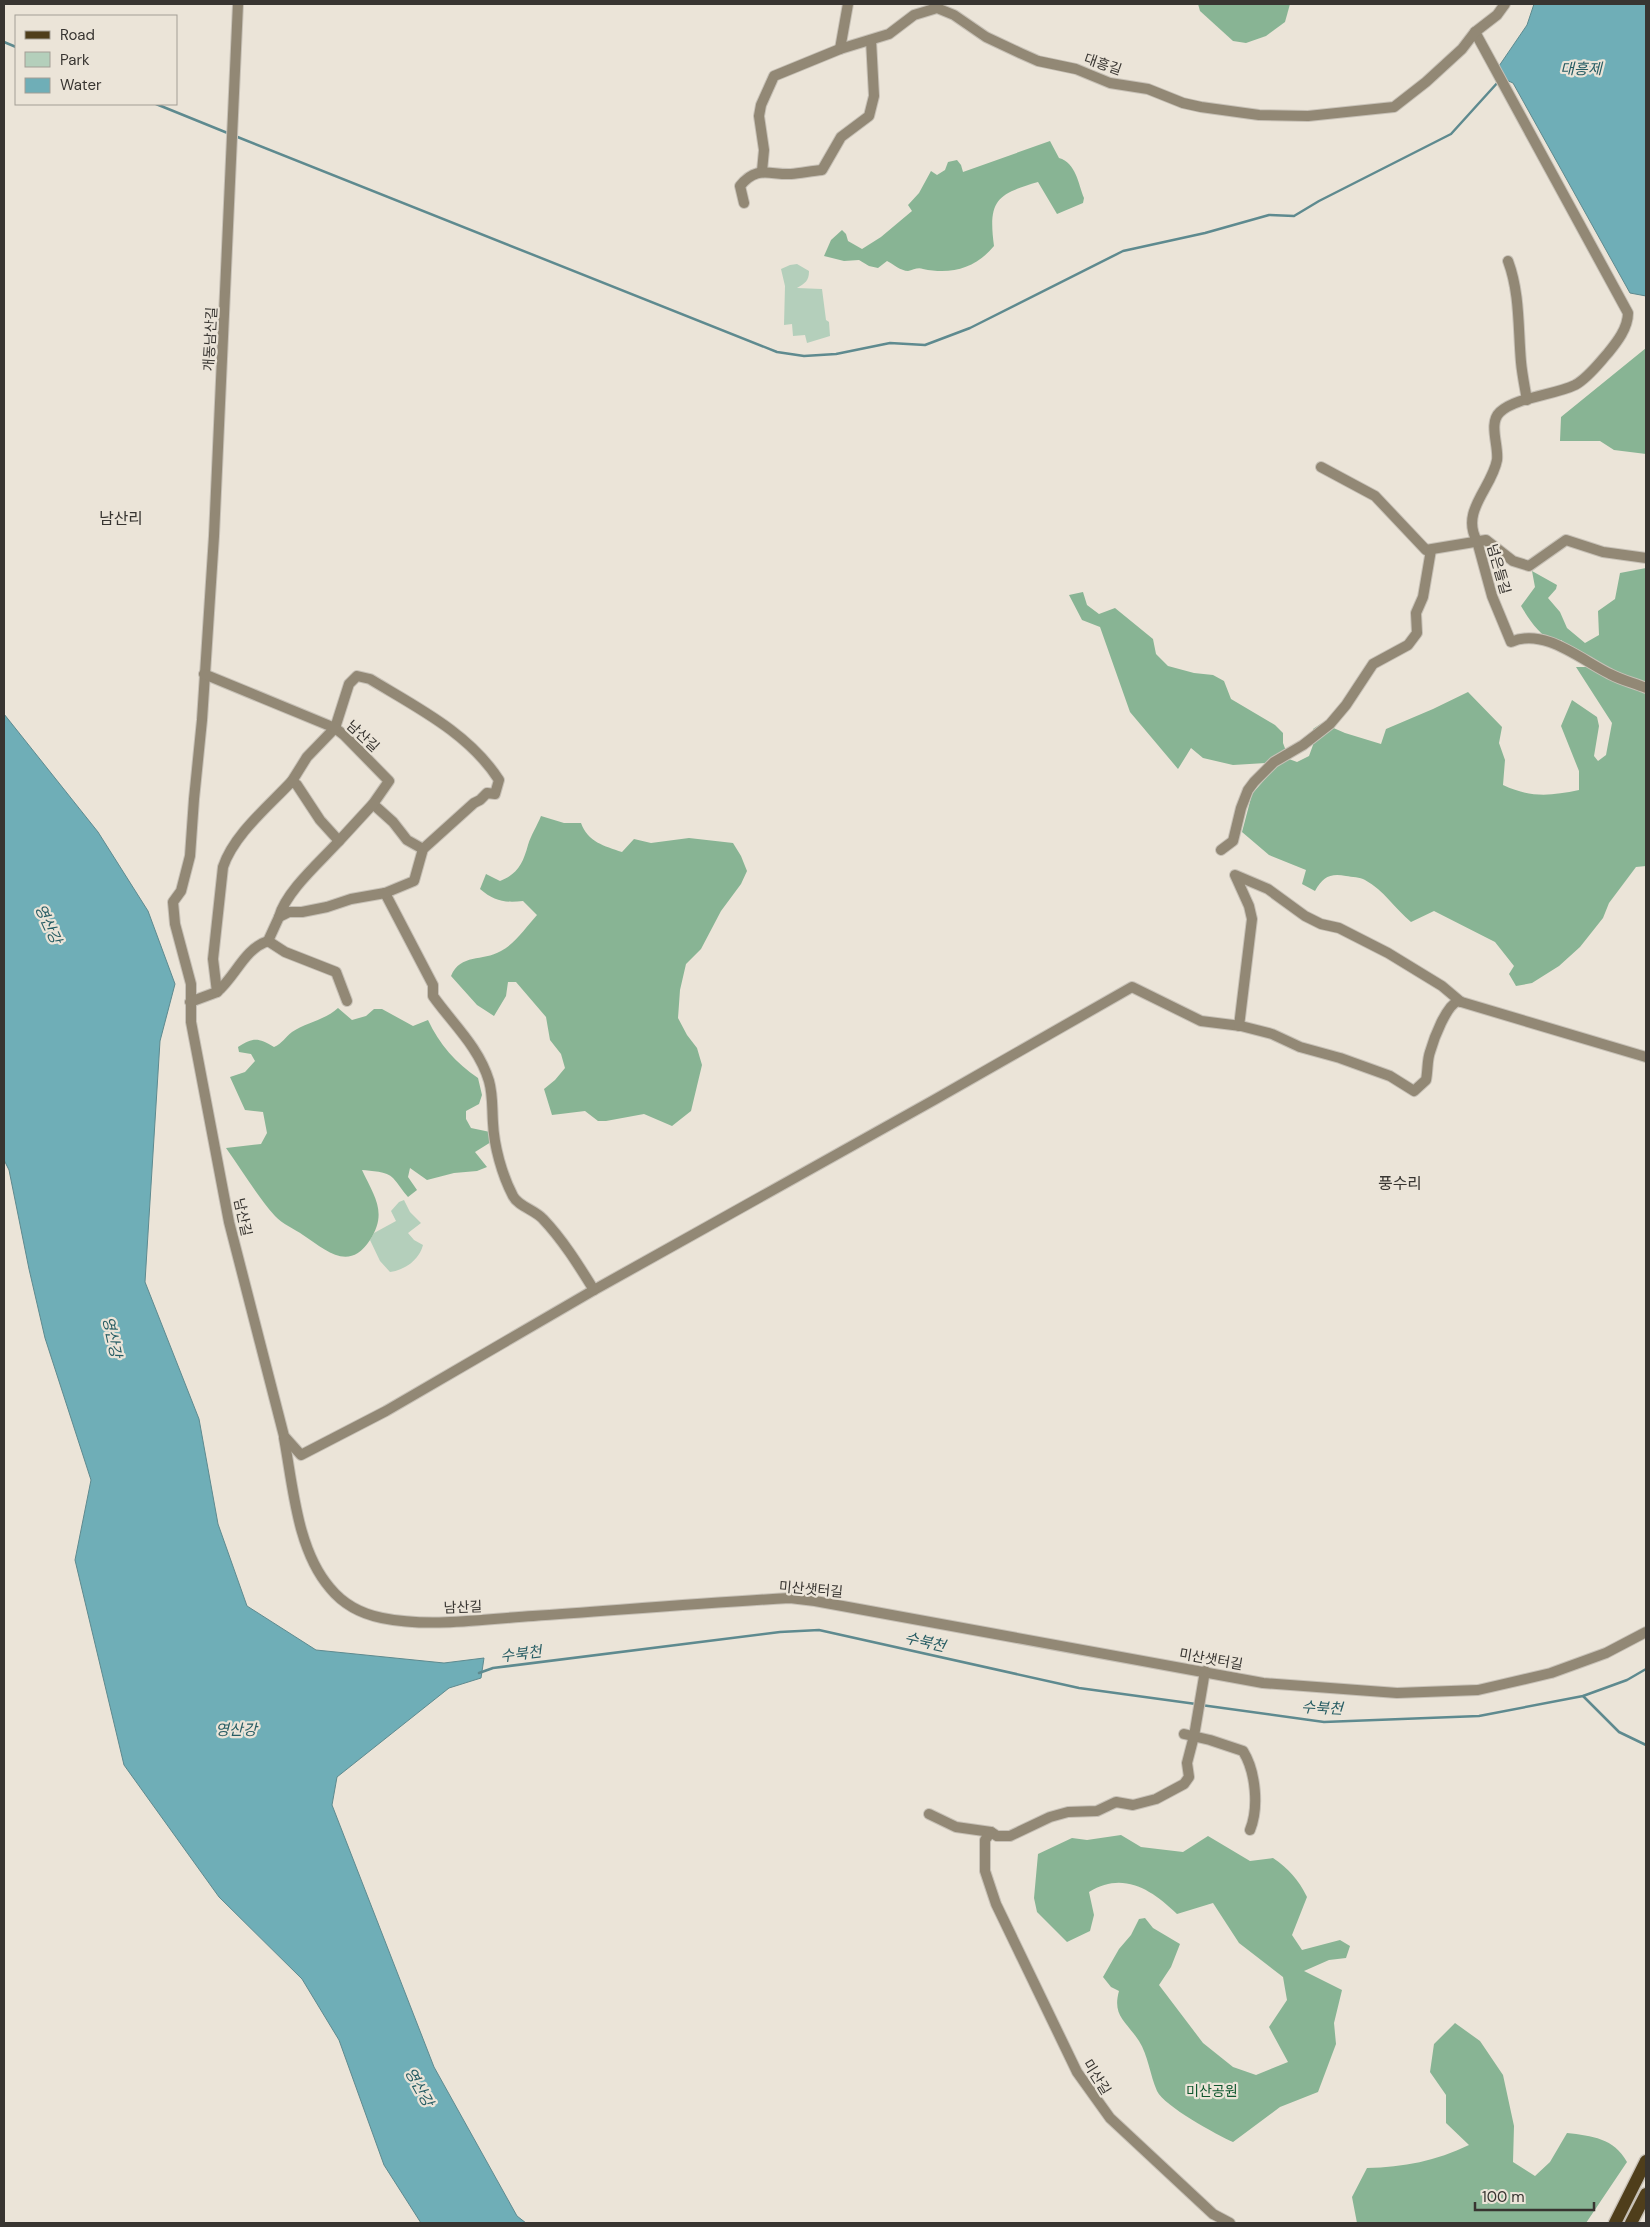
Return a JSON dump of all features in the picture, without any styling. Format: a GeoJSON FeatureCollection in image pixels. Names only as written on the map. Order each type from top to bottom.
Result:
{"type":"FeatureCollection","features":[{"type":"Feature","properties":{"kind":"main road"},"geometry":{"type":"LineString","coordinates":[[1615,2223],[1646,2161]]}},
{"type":"Feature","properties":{"kind":"main road"},"geometry":{"type":"LineString","coordinates":[[1631,2223],[1646,2194]]}},
{"type":"Feature","properties":{"kind":"street","name":"개동남산길"},"geometry":{"type":"LineString","coordinates":[[204,674],[214,536],[238,4]]}},
{"type":"Feature","properties":{"kind":"street"},"geometry":{"type":"LineString","coordinates":[[840,49],[848,4]]}},
{"type":"Feature","properties":{"kind":"street","name":"대흥길"},"geometry":{"type":"LineString","coordinates":[[762,171],[764,150],[759,116],[761,104],[774,76],[840,49],[889,34],[914,15],[937,8],[954,15],[986,37],[1038,61],[1076,69],[1110,83],[1148,89],[1182,103],[1202,107],[1260,115],[1308,116],[1394,107],[1426,82],[1462,49],[1475,32],[1497,15],[1505,4]]}},
{"type":"Feature","properties":{"kind":"street"},"geometry":{"type":"LineString","coordinates":[[1321,467],[1375,496],[1426,550],[1477,541],[1472,533],[1473,512],[1478,498],[1490,480],[1497,459],[1495,421],[1500,412],[1511,405],[1576,385],[1590,373],[1616,344],[1628,321],[1628,313],[1475,32]]}},
{"type":"Feature","properties":{"kind":"street"},"geometry":{"type":"LineString","coordinates":[[744,203],[740,186],[745,181],[762,171],[789,174],[822,170],[841,137],[869,116],[874,96],[871,40]]}},
{"type":"Feature","properties":{"kind":"street"},"geometry":{"type":"LineString","coordinates":[[1508,261],[1519,312],[1521,363],[1527,400]]}},
{"type":"Feature","properties":{"kind":"street","name":"넘은들길"},"geometry":{"type":"LineString","coordinates":[[1646,558],[1603,552],[1566,540],[1529,566],[1513,560],[1486,540],[1477,541],[1492,596],[1511,642],[1523,636],[1542,639],[1568,650],[1611,675],[1646,688]]}},
{"type":"Feature","properties":{"kind":"street"},"geometry":{"type":"LineString","coordinates":[[1221,850],[1232,841],[1241,808],[1248,790],[1254,782],[1274,762],[1303,745],[1330,724],[1346,705],[1373,664],[1408,645],[1413,639],[1417,633],[1416,613],[1423,597],[1431,550]]}},
{"type":"Feature","properties":{"kind":"street","name":"남산길"},"geometry":{"type":"LineString","coordinates":[[268,941],[282,909],[295,889],[373,804],[389,782],[344,734],[335,728],[204,674],[190,856],[181,891],[173,902],[175,924],[191,984],[191,1022],[229,1222],[284,1436],[304,1541],[320,1573],[338,1596],[355,1608],[369,1615],[413,1622],[446,1622],[765,1600]]}},
{"type":"Feature","properties":{"kind":"street"},"geometry":{"type":"LineString","coordinates":[[217,992],[213,959],[227,856],[250,825],[292,781],[307,758],[335,728],[349,684],[356,676],[370,679],[442,722],[467,744],[497,778],[499,786],[495,794],[487,794],[474,803],[423,849],[414,881],[385,894],[351,899],[327,907],[302,912],[289,912],[279,917]]}},
{"type":"Feature","properties":{"kind":"street"},"geometry":{"type":"LineString","coordinates":[[292,781],[297,785],[320,820],[340,840]]}},
{"type":"Feature","properties":{"kind":"street"},"geometry":{"type":"LineString","coordinates":[[373,804],[393,822],[406,840],[423,849]]}},
{"type":"Feature","properties":{"kind":"street"},"geometry":{"type":"LineString","coordinates":[[1239,1026],[1252,919],[1249,906],[1235,876],[1268,889],[1309,919],[1338,928],[1388,953],[1442,986],[1461,1002],[1646,1057]]}},
{"type":"Feature","properties":{"kind":"street"},"geometry":{"type":"LineString","coordinates":[[385,894],[433,985],[433,996],[453,1020],[478,1056],[489,1080],[493,1125],[503,1171],[514,1198],[542,1218],[594,1290],[1132,987],[1201,1021],[1239,1026],[1272,1034],[1300,1047],[1374,1069],[1390,1076],[1414,1091],[1426,1080],[1429,1053],[1447,1011],[1453,1003],[1461,1002]]}},
{"type":"Feature","properties":{"kind":"street"},"geometry":{"type":"LineString","coordinates":[[190,1002],[217,992],[226,984],[246,955],[258,944],[268,941],[285,952],[336,972],[347,1001]]}},
{"type":"Feature","properties":{"kind":"street","name":"남산길"},"geometry":{"type":"LineString","coordinates":[[284,1436],[301,1455],[386,1411],[594,1290]]}},
{"type":"Feature","properties":{"kind":"street","name":"미산샛터길"},"geometry":{"type":"LineString","coordinates":[[765,1600],[790,1598],[815,1601],[1205,1675],[1263,1683],[1397,1693],[1478,1690],[1551,1673],[1606,1653],[1646,1632]]}},
{"type":"Feature","properties":{"kind":"street"},"geometry":{"type":"LineString","coordinates":[[930,1814],[956,1827],[991,1832],[997,1836],[1010,1836],[1050,1817],[1068,1812],[1097,1811],[1116,1802],[1133,1805],[1156,1800],[1184,1784],[1189,1777],[1187,1763],[1191,1734],[1205,1675]]}},
{"type":"Feature","properties":{"kind":"street"},"geometry":{"type":"LineString","coordinates":[[1191,1734],[1243,1751],[1249,1760],[1252,1772],[1256,1817],[1250,1830]]}},
{"type":"Feature","properties":{"kind":"street","name":"미산길"},"geometry":{"type":"LineString","coordinates":[[991,1832],[985,1840],[985,1871],[996,1904],[1077,2072],[1101,2108],[1120,2128],[1213,2214],[1230,2223]]}},
{"type":"Feature","properties":{"kind":"green space"},"geometry":{"type":"Polygon","coordinates":[[[1198,4],[1290,4],[1285,22],[1266,36],[1246,43],[1233,41],[1200,11],[1198,4]]]}},
{"type":"Feature","properties":{"kind":"green space"},"geometry":{"type":"Polygon","coordinates":[[[1050,141],[1059,158],[1073,169],[1084,198],[1083,203],[1057,214],[1038,182],[1013,191],[1004,196],[994,209],[992,231],[994,246],[987,254],[971,265],[944,271],[919,268],[905,271],[887,261],[878,268],[869,266],[859,260],[844,261],[824,256],[831,240],[842,230],[846,234],[848,241],[862,249],[881,237],[912,211],[908,205],[919,193],[931,171],[937,175],[945,170],[948,162],[957,160],[963,172],[1050,141]]]}},
{"type":"Feature","properties":{"kind":"green space"},"geometry":{"type":"Polygon","coordinates":[[[797,264],[809,271],[806,281],[797,288],[822,289],[826,320],[829,322],[830,336],[807,343],[805,335],[793,336],[792,324],[784,325],[785,286],[781,269],[797,264]]]}},
{"type":"Feature","properties":{"kind":"green space"},"geometry":{"type":"Polygon","coordinates":[[[1646,348],[1646,454],[1614,450],[1600,441],[1560,441],[1561,417],[1646,348]]]}},
{"type":"Feature","properties":{"kind":"green space"},"geometry":{"type":"Polygon","coordinates":[[[1646,568],[1646,866],[1636,867],[1609,903],[1603,918],[1580,947],[1559,966],[1532,983],[1516,986],[1509,974],[1514,966],[1495,942],[1434,911],[1411,922],[1384,894],[1361,878],[1340,875],[1331,876],[1324,879],[1315,891],[1302,884],[1306,870],[1269,855],[1242,832],[1252,794],[1272,771],[1266,763],[1233,765],[1203,758],[1191,748],[1178,769],[1130,712],[1100,627],[1082,620],[1069,595],[1083,592],[1087,605],[1099,614],[1115,608],[1153,639],[1156,654],[1168,666],[1194,673],[1213,675],[1224,681],[1231,699],[1275,725],[1283,733],[1283,743],[1289,759],[1297,762],[1309,756],[1313,745],[1313,729],[1322,723],[1345,733],[1381,744],[1386,729],[1468,692],[1502,727],[1499,743],[1505,760],[1503,785],[1523,792],[1541,795],[1579,790],[1579,771],[1561,726],[1572,700],[1597,717],[1599,726],[1594,756],[1598,761],[1606,755],[1612,723],[1576,667],[1590,667],[1579,653],[1561,640],[1557,644],[1551,641],[1532,623],[1521,606],[1535,587],[1532,571],[1557,585],[1548,598],[1560,612],[1567,628],[1585,643],[1599,635],[1598,611],[1615,599],[1620,573],[1646,568]]]}},
{"type":"Feature","properties":{"kind":"green space"},"geometry":{"type":"Polygon","coordinates":[[[541,816],[564,823],[581,823],[592,839],[622,852],[634,839],[651,843],[689,838],[733,843],[741,856],[747,871],[741,884],[721,911],[701,949],[686,964],[680,990],[678,1018],[697,1048],[702,1065],[691,1111],[672,1126],[644,1114],[606,1121],[598,1121],[585,1111],[552,1115],[544,1089],[565,1068],[561,1054],[550,1040],[546,1017],[516,982],[508,982],[506,996],[494,1016],[477,1005],[451,976],[460,964],[494,954],[506,948],[537,915],[523,901],[510,902],[500,900],[480,889],[486,874],[500,881],[511,875],[519,867],[541,816]]]}},
{"type":"Feature","properties":{"kind":"green space"},"geometry":{"type":"Polygon","coordinates":[[[338,1008],[352,1020],[366,1016],[374,1009],[382,1009],[413,1026],[428,1020],[437,1037],[449,1052],[462,1066],[478,1078],[482,1095],[479,1104],[466,1111],[466,1119],[471,1128],[490,1132],[491,1142],[475,1152],[487,1167],[477,1171],[454,1173],[427,1180],[410,1168],[408,1177],[417,1190],[408,1197],[395,1180],[387,1174],[362,1170],[375,1196],[379,1212],[378,1221],[370,1240],[362,1250],[346,1257],[329,1252],[278,1219],[262,1200],[226,1148],[261,1144],[267,1133],[263,1112],[245,1110],[230,1077],[245,1072],[255,1061],[251,1054],[239,1052],[238,1047],[252,1040],[260,1040],[274,1047],[280,1044],[292,1032],[338,1008]]]}},
{"type":"Feature","properties":{"kind":"green space"},"geometry":{"type":"Polygon","coordinates":[[[404,1200],[410,1212],[421,1223],[408,1233],[414,1240],[423,1245],[415,1260],[406,1267],[390,1272],[380,1261],[370,1240],[374,1233],[396,1221],[391,1211],[399,1202],[404,1200]]]}},
{"type":"Feature","properties":{"kind":"green space","name":"미산공원"},"geometry":{"type":"Polygon","coordinates":[[[1121,1835],[1141,1847],[1183,1852],[1208,1836],[1250,1861],[1273,1858],[1293,1875],[1307,1897],[1292,1935],[1302,1950],[1340,1940],[1350,1946],[1346,1958],[1329,1960],[1304,1971],[1342,1990],[1334,2023],[1336,2044],[1318,2092],[1280,2107],[1233,2142],[1180,2112],[1157,2091],[1142,2047],[1119,2013],[1117,2000],[1119,1991],[1111,1987],[1103,1977],[1119,1949],[1131,1935],[1139,1919],[1145,1918],[1153,1928],[1180,1944],[1171,1967],[1159,1985],[1203,2043],[1233,2067],[1256,2075],[1288,2062],[1269,2027],[1287,2000],[1283,1977],[1239,1943],[1213,1903],[1177,1914],[1157,1897],[1136,1886],[1125,1883],[1113,1883],[1101,1886],[1089,1892],[1094,1915],[1090,1931],[1067,1942],[1037,1912],[1034,1898],[1038,1854],[1072,1838],[1087,1840],[1121,1835]]]}},
{"type":"Feature","properties":{"kind":"green space"},"geometry":{"type":"Polygon","coordinates":[[[1455,2023],[1480,2041],[1503,2075],[1514,2126],[1513,2162],[1535,2176],[1550,2162],[1567,2133],[1585,2135],[1602,2140],[1609,2143],[1622,2154],[1627,2162],[1586,2223],[1357,2223],[1352,2197],[1367,2168],[1420,2162],[1457,2151],[1469,2145],[1446,2123],[1446,2095],[1430,2072],[1434,2044],[1455,2023]]]}},
{"type":"Feature","properties":{"kind":"water","name":"대흥제"},"geometry":{"type":"Polygon","coordinates":[[[1534,4],[1646,4],[1646,296],[1630,293],[1513,83],[1506,80],[1499,66],[1527,25],[1534,4]]]}},
{"type":"Feature","properties":{"kind":"water","name":"영산강"},"geometry":{"type":"Polygon","coordinates":[[[4,714],[98,832],[148,911],[175,984],[160,1041],[145,1282],[199,1419],[218,1524],[247,1606],[316,1650],[444,1663],[484,1658],[481,1678],[449,1688],[337,1777],[332,1805],[434,2067],[517,2216],[526,2223],[421,2223],[384,2165],[339,2040],[302,1979],[219,1897],[124,1765],[75,1560],[91,1480],[45,1338],[9,1170],[4,1160],[4,714]]]}},
{"type":"Feature","properties":{"kind":"waterway"},"geometry":{"type":"LineString","coordinates":[[4,42],[15,47]]}},
{"type":"Feature","properties":{"kind":"waterway"},"geometry":{"type":"LineString","coordinates":[[235,136],[777,352],[804,356],[836,354],[890,343],[925,345],[970,328],[1123,251],[1205,233],[1269,215],[1294,216],[1319,201],[1451,134],[1499,81]]}},
{"type":"Feature","properties":{"kind":"waterway"},"geometry":{"type":"LineString","coordinates":[[158,105],[230,134]]}},
{"type":"Feature","properties":{"kind":"waterway","name":"수북천"},"geometry":{"type":"LineString","coordinates":[[479,1673],[493,1668],[780,1632],[819,1630],[1079,1688],[1196,1704]]}},
{"type":"Feature","properties":{"kind":"waterway","name":"수북천"},"geometry":{"type":"LineString","coordinates":[[1201,1705],[1324,1722],[1479,1716],[1583,1696],[1627,1680],[1646,1669]]}},
{"type":"Feature","properties":{"kind":"waterway"},"geometry":{"type":"LineString","coordinates":[[1583,1696],[1619,1732],[1646,1745]]}},
{"type":"Feature","properties":{"kind":"district","name":"남산리"},"geometry":{"type":"Point","coordinates":[121,518]}},
{"type":"Feature","properties":{"kind":"district","name":"풍수리"},"geometry":{"type":"Point","coordinates":[1400,1183]}}]}
